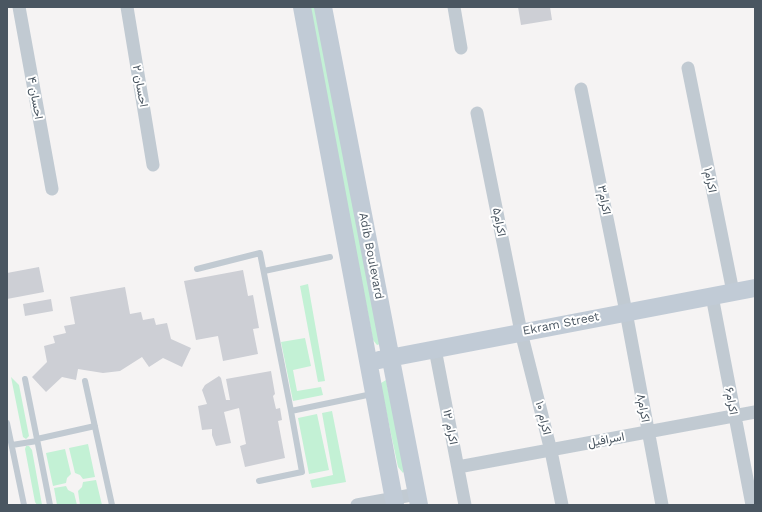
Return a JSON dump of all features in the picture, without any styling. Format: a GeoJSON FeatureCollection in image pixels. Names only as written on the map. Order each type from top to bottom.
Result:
{"type":"FeatureCollection","features":[{"type":"Feature","properties":{"kind":"main road","name":"Adib Boulevard"},"geometry":{"type":"LineString","coordinates":[[302,7],[394,502]]}},
{"type":"Feature","properties":{"kind":"main road","name":"Adib Boulevard"},"geometry":{"type":"LineString","coordinates":[[323,7],[418,500]]}},
{"type":"Feature","properties":{"kind":"main road","name":"Ekram Street"},"geometry":{"type":"LineString","coordinates":[[368,362],[755,288]]}},
{"type":"Feature","properties":{"kind":"street","name":"احسان ۴"},"geometry":{"type":"LineString","coordinates":[[19,7],[52,189]]}},
{"type":"Feature","properties":{"kind":"street","name":"احسان ۲"},"geometry":{"type":"LineString","coordinates":[[127,7],[153,165]]}},
{"type":"Feature","properties":{"kind":"street"},"geometry":{"type":"LineString","coordinates":[[454,7],[461,48]]}},
{"type":"Feature","properties":{"kind":"street","name":"اکرام۱"},"geometry":{"type":"LineString","coordinates":[[688,68],[733,292]]}},
{"type":"Feature","properties":{"kind":"street","name":"اکرام۳"},"geometry":{"type":"LineString","coordinates":[[581,89],[626,312]]}},
{"type":"Feature","properties":{"kind":"street","name":"اکرام۵"},"geometry":{"type":"LineString","coordinates":[[477,112],[521,332]]}},
{"type":"Feature","properties":{"kind":"street","name":"اکرام۶"},"geometry":{"type":"LineString","coordinates":[[712,296],[752,505]]}},
{"type":"Feature","properties":{"kind":"street","name":"اکرام۸"},"geometry":{"type":"LineString","coordinates":[[626,312],[662,505]]}},
{"type":"Feature","properties":{"kind":"street","name":"اکرام ۱۰"},"geometry":{"type":"LineString","coordinates":[[521,332],[551,451],[562,505]]}},
{"type":"Feature","properties":{"kind":"street","name":"اکرام ۱۲"},"geometry":{"type":"LineString","coordinates":[[435,348],[465,505]]}},
{"type":"Feature","properties":{"kind":"street","name":"اسرافیل"},"geometry":{"type":"LineString","coordinates":[[458,467],[551,451],[755,412]]}},
{"type":"Feature","properties":{"kind":"street"},"geometry":{"type":"LineString","coordinates":[[357,505],[418,500]]}},
{"type":"Feature","properties":{"kind":"lane"},"geometry":{"type":"LineString","coordinates":[[198,269],[260,253],[302,472],[260,480]]}},
{"type":"Feature","properties":{"kind":"lane"},"geometry":{"type":"LineString","coordinates":[[264,271],[330,257]]}},
{"type":"Feature","properties":{"kind":"lane"},"geometry":{"type":"LineString","coordinates":[[25,379],[50,505]]}},
{"type":"Feature","properties":{"kind":"lane"},"geometry":{"type":"LineString","coordinates":[[85,381],[112,505]]}},
{"type":"Feature","properties":{"kind":"lane"},"geometry":{"type":"LineString","coordinates":[[291,411],[374,393]]}},
{"type":"Feature","properties":{"kind":"lane"},"geometry":{"type":"LineString","coordinates":[[7,423],[24,505]]}},
{"type":"Feature","properties":{"kind":"lane"},"geometry":{"type":"LineString","coordinates":[[12,445],[95,426]]}},
{"type":"Feature","properties":{"kind":"green space"},"geometry":{"type":"Polygon","coordinates":[[[309,7],[317,7],[380,344],[377,345],[373,340],[309,7]]]}},
{"type":"Feature","properties":{"kind":"green space"},"geometry":{"type":"Polygon","coordinates":[[[308,284],[325,381],[318,382],[300,286],[308,284]]]}},
{"type":"Feature","properties":{"kind":"green space"},"geometry":{"type":"Polygon","coordinates":[[[305,338],[311,366],[293,370],[297,391],[321,387],[323,395],[293,401],[281,342],[305,338]]]}},
{"type":"Feature","properties":{"kind":"green space"},"geometry":{"type":"Polygon","coordinates":[[[11,377],[19,385],[29,436],[26,439],[23,437],[11,377]]]}},
{"type":"Feature","properties":{"kind":"green space"},"geometry":{"type":"Polygon","coordinates":[[[386,380],[405,470],[403,473],[398,467],[381,387],[381,383],[386,380]]]}},
{"type":"Feature","properties":{"kind":"green space"},"geometry":{"type":"Polygon","coordinates":[[[332,411],[346,482],[312,488],[310,480],[333,475],[322,413],[332,411]]]}},
{"type":"Feature","properties":{"kind":"green space"},"geometry":{"type":"Polygon","coordinates":[[[317,414],[329,470],[309,474],[298,418],[317,414]]]}},
{"type":"Feature","properties":{"kind":"green space"},"geometry":{"type":"Polygon","coordinates":[[[88,444],[95,477],[83,479],[80,475],[75,473],[69,448],[88,444]]]}},
{"type":"Feature","properties":{"kind":"green space"},"geometry":{"type":"Polygon","coordinates":[[[26,446],[29,446],[32,450],[42,505],[37,505],[35,502],[25,449],[26,446]]]}},
{"type":"Feature","properties":{"kind":"green space"},"geometry":{"type":"Polygon","coordinates":[[[65,449],[71,474],[67,478],[66,483],[53,486],[46,453],[65,449]]]}},
{"type":"Feature","properties":{"kind":"green space"},"geometry":{"type":"Polygon","coordinates":[[[96,480],[102,505],[80,505],[78,491],[82,487],[83,482],[96,480]]]}},
{"type":"Feature","properties":{"kind":"green space"},"geometry":{"type":"Polygon","coordinates":[[[66,486],[68,490],[74,493],[77,505],[57,505],[54,488],[66,486]]]}},
{"type":"Feature","properties":{"kind":"building"},"geometry":{"type":"Polygon","coordinates":[[[518,7],[550,7],[552,20],[521,25],[518,7]]]}},
{"type":"Feature","properties":{"kind":"building"},"geometry":{"type":"Polygon","coordinates":[[[39,267],[44,292],[7,299],[7,273],[39,267]]]}},
{"type":"Feature","properties":{"kind":"building"},"geometry":{"type":"Polygon","coordinates":[[[243,270],[248,296],[253,295],[259,328],[253,329],[258,354],[223,361],[218,336],[196,340],[184,281],[243,270]]]}},
{"type":"Feature","properties":{"kind":"building"},"geometry":{"type":"Polygon","coordinates":[[[125,287],[130,314],[141,312],[143,320],[154,318],[156,325],[167,323],[171,339],[191,348],[182,367],[163,358],[149,367],[142,357],[120,371],[103,373],[78,369],[76,380],[62,377],[46,392],[32,377],[47,362],[44,346],[55,343],[53,336],[66,333],[64,326],[75,324],[70,297],[125,287]]]}},
{"type":"Feature","properties":{"kind":"building"},"geometry":{"type":"Polygon","coordinates":[[[51,299],[53,311],[25,316],[23,304],[51,299]]]}},
{"type":"Feature","properties":{"kind":"building"},"geometry":{"type":"Polygon","coordinates":[[[271,371],[275,394],[273,396],[276,409],[280,408],[282,420],[278,421],[285,458],[245,467],[240,446],[246,444],[239,408],[224,412],[231,443],[216,446],[212,435],[212,429],[202,430],[198,406],[207,404],[202,390],[205,385],[219,376],[221,378],[226,400],[230,400],[226,379],[271,371]]]}}]}
